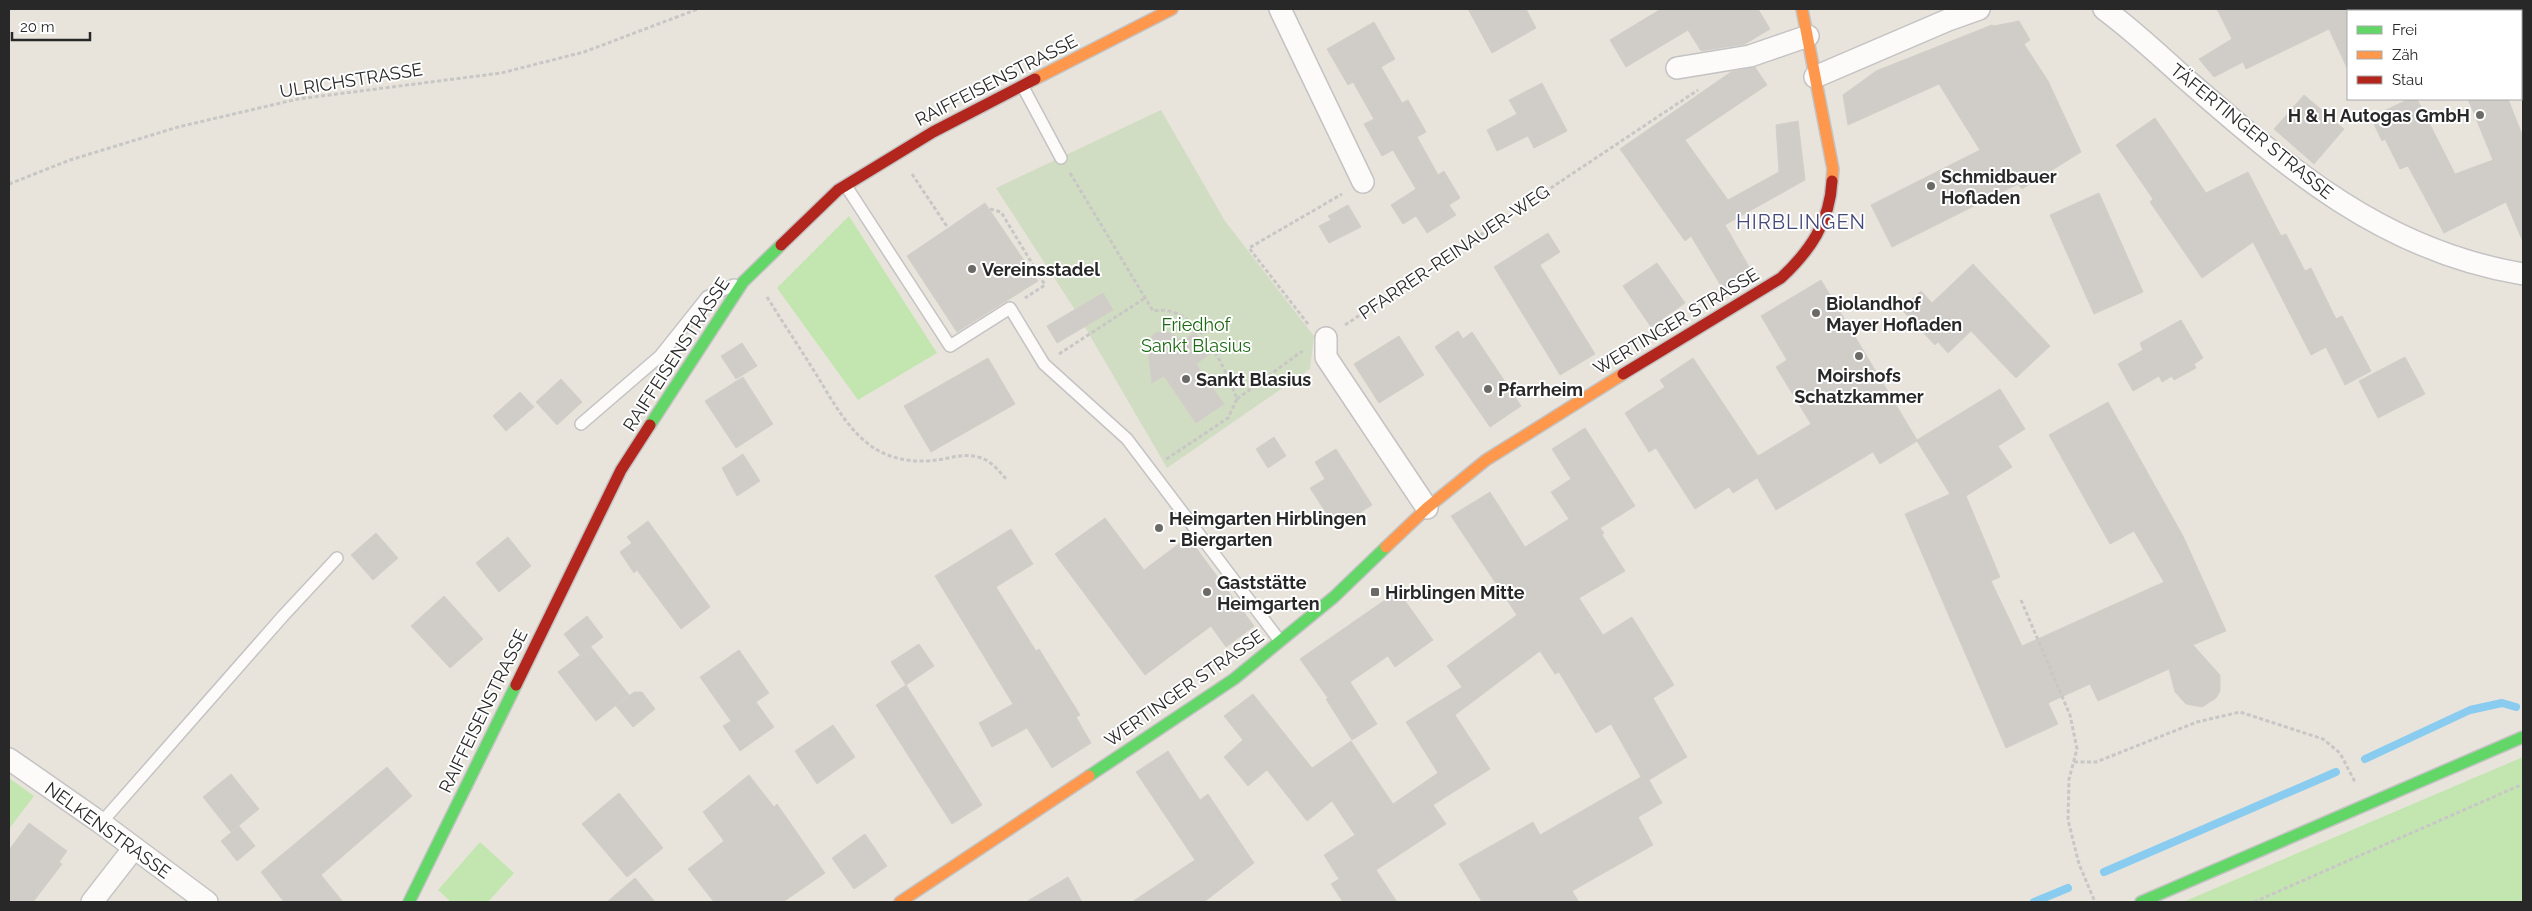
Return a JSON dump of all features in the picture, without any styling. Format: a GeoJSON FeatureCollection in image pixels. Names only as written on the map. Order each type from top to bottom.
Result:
{"type":"FeatureCollection","features":[{"type":"Feature","properties":{"kind":"street","name":"RAIFFEISENSTRASSE"},"geometry":{"type":"LineString","coordinates":[[409,902],[621,470],[743,282],[846,185],[933,132],[1172,9]]}},
{"type":"Feature","properties":{"kind":"street"},"geometry":{"type":"LineString","coordinates":[[1280,9],[1363,182]]}},
{"type":"Feature","properties":{"kind":"street","name":"WERTINGER STRASSE"},"geometry":{"type":"LineString","coordinates":[[900,902],[1226,684],[1334,597],[1427,508],[1486,460],[1530,430],[1781,278],[1801,261],[1818,236],[1827,215],[1832,193],[1833,168],[1802,9]]}},
{"type":"Feature","properties":{"kind":"street"},"geometry":{"type":"LineString","coordinates":[[1815,78],[1948,20],[1979,9]]}},
{"type":"Feature","properties":{"kind":"street","name":"TÄFERTINGER STRASSE"},"geometry":{"type":"LineString","coordinates":[[2104,9],[2126,25],[2234,121],[2311,184],[2367,219],[2425,248],[2474,264],[2523,274]]}},
{"type":"Feature","properties":{"kind":"street"},"geometry":{"type":"LineString","coordinates":[[1677,68],[1750,56],[1808,36]]}},
{"type":"Feature","properties":{"kind":"street"},"geometry":{"type":"LineString","coordinates":[[1326,347],[1427,508]]}},
{"type":"Feature","properties":{"kind":"street"},"geometry":{"type":"LineString","coordinates":[[2141,902],[2523,737]]}},
{"type":"Feature","properties":{"kind":"street","name":"NELKENSTRASSE"},"geometry":{"type":"LineString","coordinates":[[9,759],[101,823],[207,902]]}},
{"type":"Feature","properties":{"kind":"street"},"geometry":{"type":"LineString","coordinates":[[92,902],[134,848]]}},
{"type":"Feature","properties":{"kind":"lane"},"geometry":{"type":"LineString","coordinates":[[1023,87],[1061,158]]}},
{"type":"Feature","properties":{"kind":"lane"},"geometry":{"type":"LineString","coordinates":[[846,185],[950,346],[1010,308],[1044,364],[1127,439],[1280,641]]}},
{"type":"Feature","properties":{"kind":"lane"},"geometry":{"type":"LineString","coordinates":[[581,424],[660,356],[707,297],[743,282]]}},
{"type":"Feature","properties":{"kind":"lane"},"geometry":{"type":"LineString","coordinates":[[101,823],[337,558]]}},
{"type":"Feature","properties":{"kind":"path","name":"ULRICHSTRASSE"},"geometry":{"type":"LineString","coordinates":[[9,184],[70,160],[178,127],[298,100],[501,74],[584,52],[698,9]]}},
{"type":"Feature","properties":{"kind":"path","name":"PFARRER-REINAUER-WEG"},"geometry":{"type":"LineString","coordinates":[[1326,347],[1700,89]]}},
{"type":"Feature","properties":{"kind":"path"},"geometry":{"type":"LineString","coordinates":[[898,153],[948,228]]}},
{"type":"Feature","properties":{"kind":"path"},"geometry":{"type":"LineString","coordinates":[[1061,158],[1153,311],[1161,309],[1184,318],[1206,336],[1228,374],[1237,399]]}},
{"type":"Feature","properties":{"kind":"path"},"geometry":{"type":"LineString","coordinates":[[1150,470],[1228,418],[1237,399],[1300,352],[1326,347],[1249,248],[1363,182]]}},
{"type":"Feature","properties":{"kind":"path"},"geometry":{"type":"LineString","coordinates":[[990,209],[1001,212],[1045,285],[1010,308]]}},
{"type":"Feature","properties":{"kind":"path"},"geometry":{"type":"LineString","coordinates":[[752,273],[839,411],[853,429],[874,448],[892,456],[915,461],[936,460],[960,455],[979,457],[994,465],[1007,480]]}},
{"type":"Feature","properties":{"kind":"path"},"geometry":{"type":"LineString","coordinates":[[1044,364],[1145,298]]}},
{"type":"Feature","properties":{"kind":"path"},"geometry":{"type":"LineString","coordinates":[[2021,600],[2070,715],[2077,749],[2069,779],[2068,820],[2079,864],[2095,902]]}},
{"type":"Feature","properties":{"kind":"path"},"geometry":{"type":"LineString","coordinates":[[2074,762],[2096,762],[2197,722],[2240,712],[2323,739],[2340,753],[2367,805]]}},
{"type":"Feature","properties":{"kind":"path"},"geometry":{"type":"LineString","coordinates":[[2254,902],[2523,784]]}},
{"type":"Feature","properties":{"kind":"green space","name":"Friedhof Sankt Blasius"},"geometry":{"type":"Polygon","coordinates":[[[1161,110],[1225,221],[1314,336],[1310,369],[1167,468],[1075,310],[996,188],[1161,110]]]}},
{"type":"Feature","properties":{"kind":"green space"},"geometry":{"type":"Polygon","coordinates":[[[849,216],[937,353],[858,400],[777,288],[849,216]]]}},
{"type":"Feature","properties":{"kind":"green space"},"geometry":{"type":"Polygon","coordinates":[[[2523,757],[2523,902],[2183,902],[2523,757]]]}},
{"type":"Feature","properties":{"kind":"green space"},"geometry":{"type":"Polygon","coordinates":[[[9,778],[34,796],[9,829],[9,778]]]}},
{"type":"Feature","properties":{"kind":"green space"},"geometry":{"type":"Polygon","coordinates":[[[480,842],[514,873],[488,902],[451,902],[438,890],[480,842]]]}},
{"type":"Feature","properties":{"kind":"building"},"geometry":{"type":"Polygon","coordinates":[[[1468,9],[1526,9],[1536,28],[1492,53],[1468,9]]]}},
{"type":"Feature","properties":{"kind":"building"},"geometry":{"type":"Polygon","coordinates":[[[1661,9],[1758,9],[1770,29],[1745,44],[1701,51],[1688,30],[1626,67],[1610,40],[1661,9]]]}},
{"type":"Feature","properties":{"kind":"building"},"geometry":{"type":"Polygon","coordinates":[[[2217,9],[2373,9],[2347,10],[2347,68],[2329,29],[2246,69],[2243,62],[2214,77],[2199,59],[2232,39],[2217,9]]]}},
{"type":"Feature","properties":{"kind":"building"},"geometry":{"type":"Polygon","coordinates":[[[2019,21],[2030,40],[2024,44],[2048,81],[2081,152],[2022,189],[2018,184],[1892,247],[1871,205],[1980,150],[1939,84],[1848,125],[1843,95],[1876,71],[1992,25],[2019,21]]]}},
{"type":"Feature","properties":{"kind":"building"},"geometry":{"type":"Polygon","coordinates":[[[1374,22],[1395,59],[1381,67],[1402,103],[1408,100],[1426,132],[1417,137],[1438,175],[1444,171],[1460,198],[1449,205],[1456,215],[1427,233],[1416,216],[1403,224],[1391,205],[1416,189],[1393,150],[1382,156],[1364,124],[1374,119],[1353,82],[1348,85],[1327,49],[1374,22]]]}},
{"type":"Feature","properties":{"kind":"building"},"geometry":{"type":"Polygon","coordinates":[[[1755,67],[1767,85],[1685,140],[1728,200],[1779,172],[1776,125],[1798,121],[1805,180],[1725,225],[1752,272],[1723,289],[1691,236],[1685,241],[1620,149],[1731,72],[1755,67]]]}},
{"type":"Feature","properties":{"kind":"building"},"geometry":{"type":"Polygon","coordinates":[[[1542,83],[1567,131],[1534,148],[1528,136],[1497,151],[1487,130],[1517,114],[1509,100],[1542,83]]]}},
{"type":"Feature","properties":{"kind":"building"},"geometry":{"type":"Polygon","coordinates":[[[2304,95],[2344,129],[2314,164],[2274,129],[2304,95]]]}},
{"type":"Feature","properties":{"kind":"building"},"geometry":{"type":"Polygon","coordinates":[[[2407,100],[2418,100],[2455,174],[2493,160],[2468,100],[2508,100],[2523,137],[2523,242],[2506,202],[2444,233],[2408,166],[2400,169],[2385,139],[2382,141],[2374,124],[2384,111],[2407,100]]]}},
{"type":"Feature","properties":{"kind":"building"},"geometry":{"type":"Polygon","coordinates":[[[2155,118],[2206,193],[2248,172],[2281,236],[2286,234],[2305,271],[2311,268],[2336,319],[2342,316],[2371,371],[2345,385],[2326,347],[2311,355],[2253,242],[2202,278],[2150,202],[2153,199],[2116,145],[2155,118]]]}},
{"type":"Feature","properties":{"kind":"building"},"geometry":{"type":"Polygon","coordinates":[[[2099,193],[2143,292],[2094,314],[2050,215],[2099,193]]]}},
{"type":"Feature","properties":{"kind":"building","name":"Vereinsstadel"},"geometry":{"type":"Polygon","coordinates":[[[985,203],[1038,281],[957,332],[907,256],[985,203]]]}},
{"type":"Feature","properties":{"kind":"building"},"geometry":{"type":"Polygon","coordinates":[[[1348,205],[1361,227],[1329,243],[1319,226],[1331,220],[1328,216],[1348,205]]]}},
{"type":"Feature","properties":{"kind":"building"},"geometry":{"type":"Polygon","coordinates":[[[1548,233],[1560,252],[1540,265],[1595,354],[1560,375],[1494,267],[1548,233]]]}},
{"type":"Feature","properties":{"kind":"building"},"geometry":{"type":"Polygon","coordinates":[[[1657,263],[1685,303],[1651,327],[1623,286],[1657,263]]]}},
{"type":"Feature","properties":{"kind":"building"},"geometry":{"type":"Polygon","coordinates":[[[1973,264],[2050,346],[2016,378],[1971,331],[1948,353],[1938,342],[1935,345],[1901,309],[1921,291],[1932,303],[1973,264]]]}},
{"type":"Feature","properties":{"kind":"building"},"geometry":{"type":"Polygon","coordinates":[[[1821,280],[1917,440],[2000,389],[2025,429],[1998,446],[2012,467],[1966,496],[2000,577],[1991,581],[2022,646],[2164,582],[2134,531],[2110,544],[2049,435],[2108,402],[2183,536],[2226,631],[2193,645],[2220,675],[2220,691],[2216,698],[2202,707],[2186,704],[2175,692],[2169,669],[2098,701],[2090,684],[2048,703],[2058,724],[2006,748],[1905,514],[1950,494],[1917,441],[1880,464],[1873,452],[1776,510],[1757,478],[1733,493],[1729,487],[1695,509],[1656,448],[1649,452],[1625,413],[1665,387],[1660,380],[1693,358],[1758,456],[1811,424],[1776,367],[1787,360],[1761,316],[1821,280]]]}},
{"type":"Feature","properties":{"kind":"building"},"geometry":{"type":"Polygon","coordinates":[[[1103,293],[1113,310],[1057,343],[1047,326],[1103,293]]]}},
{"type":"Feature","properties":{"kind":"building"},"geometry":{"type":"Polygon","coordinates":[[[2181,320],[2203,358],[2194,364],[2196,368],[2174,380],[2172,376],[2162,382],[2159,376],[2133,391],[2118,364],[2143,350],[2140,343],[2181,320]]]}},
{"type":"Feature","properties":{"kind":"building","name":"Pfarrheim"},"geometry":{"type":"Polygon","coordinates":[[[1458,331],[1463,339],[1472,332],[1521,406],[1490,427],[1435,347],[1458,331]]]}},
{"type":"Feature","properties":{"kind":"building","name":"Sankt Blasius"},"geometry":{"type":"Polygon","coordinates":[[[1159,332],[1170,333],[1183,341],[1195,332],[1210,354],[1196,364],[1224,404],[1196,423],[1164,376],[1152,383],[1147,343],[1154,334],[1159,332]]]}},
{"type":"Feature","properties":{"kind":"building"},"geometry":{"type":"Polygon","coordinates":[[[1399,336],[1424,375],[1379,403],[1354,364],[1399,336]]]}},
{"type":"Feature","properties":{"kind":"building"},"geometry":{"type":"Polygon","coordinates":[[[742,343],[757,366],[736,379],[721,356],[742,343]]]}},
{"type":"Feature","properties":{"kind":"building"},"geometry":{"type":"Polygon","coordinates":[[[2405,357],[2425,394],[2378,418],[2359,381],[2405,357]]]}},
{"type":"Feature","properties":{"kind":"building"},"geometry":{"type":"Polygon","coordinates":[[[988,358],[1015,404],[931,452],[904,406],[988,358]]]}},
{"type":"Feature","properties":{"kind":"building"},"geometry":{"type":"Polygon","coordinates":[[[743,377],[773,424],[736,448],[705,401],[743,377]]]}},
{"type":"Feature","properties":{"kind":"building"},"geometry":{"type":"Polygon","coordinates":[[[561,379],[582,402],[557,425],[536,402],[561,379]]]}},
{"type":"Feature","properties":{"kind":"building"},"geometry":{"type":"Polygon","coordinates":[[[520,392],[534,407],[506,431],[493,416],[520,392]]]}},
{"type":"Feature","properties":{"kind":"building"},"geometry":{"type":"Polygon","coordinates":[[[1585,428],[1635,506],[1600,528],[1604,533],[1602,535],[1625,571],[1579,598],[1603,635],[1632,617],[1674,685],[1653,698],[1687,757],[1649,780],[1662,803],[1638,817],[1653,845],[1572,891],[1579,902],[1482,902],[1459,864],[1533,822],[1540,835],[1641,777],[1611,724],[1596,733],[1559,672],[1555,674],[1540,651],[1455,715],[1490,769],[1433,805],[1446,824],[1376,870],[1397,902],[1343,902],[1331,884],[1339,879],[1324,855],[1355,835],[1332,801],[1307,821],[1267,770],[1248,786],[1224,757],[1243,740],[1224,716],[1253,694],[1312,768],[1351,741],[1393,804],[1438,773],[1406,722],[1462,687],[1447,666],[1517,615],[1451,516],[1490,492],[1525,547],[1569,519],[1551,492],[1571,479],[1552,449],[1585,428]]]}},
{"type":"Feature","properties":{"kind":"building"},"geometry":{"type":"Polygon","coordinates":[[[1274,437],[1286,456],[1268,468],[1256,449],[1274,437]]]}},
{"type":"Feature","properties":{"kind":"building"},"geometry":{"type":"Polygon","coordinates":[[[1336,449],[1372,505],[1336,528],[1310,488],[1325,479],[1315,462],[1336,449]]]}},
{"type":"Feature","properties":{"kind":"building"},"geometry":{"type":"Polygon","coordinates":[[[743,454],[760,481],[737,496],[722,468],[743,454]]]}},
{"type":"Feature","properties":{"kind":"building"},"geometry":{"type":"Polygon","coordinates":[[[1105,518],[1144,570],[1188,537],[1254,626],[1226,647],[1211,626],[1145,675],[1055,554],[1105,518]]]}},
{"type":"Feature","properties":{"kind":"building"},"geometry":{"type":"Polygon","coordinates":[[[648,521],[710,607],[681,629],[637,570],[634,573],[620,552],[632,543],[627,537],[648,521]]]}},
{"type":"Feature","properties":{"kind":"building"},"geometry":{"type":"Polygon","coordinates":[[[1011,529],[1033,564],[996,587],[1036,651],[1039,649],[1080,715],[1076,717],[1091,743],[1052,768],[1027,728],[992,747],[979,723],[1013,704],[935,576],[1011,529]]]}},
{"type":"Feature","properties":{"kind":"building"},"geometry":{"type":"Polygon","coordinates":[[[376,533],[398,558],[373,580],[351,555],[376,533]]]}},
{"type":"Feature","properties":{"kind":"building"},"geometry":{"type":"Polygon","coordinates":[[[508,537],[531,566],[499,592],[476,563],[508,537]]]}},
{"type":"Feature","properties":{"kind":"building"},"geometry":{"type":"Polygon","coordinates":[[[1398,591],[1433,640],[1395,667],[1388,656],[1350,682],[1377,724],[1352,740],[1326,699],[1328,698],[1300,659],[1398,591]]]}},
{"type":"Feature","properties":{"kind":"building"},"geometry":{"type":"Polygon","coordinates":[[[444,596],[483,639],[450,668],[411,626],[444,596]]]}},
{"type":"Feature","properties":{"kind":"building"},"geometry":{"type":"Polygon","coordinates":[[[587,616],[603,637],[580,655],[564,634],[587,616]]]}},
{"type":"Feature","properties":{"kind":"building"},"geometry":{"type":"Polygon","coordinates":[[[919,644],[934,666],[906,685],[891,662],[919,644]]]}},
{"type":"Feature","properties":{"kind":"building"},"geometry":{"type":"Polygon","coordinates":[[[591,647],[629,695],[596,721],[558,672],[591,647]]]}},
{"type":"Feature","properties":{"kind":"building"},"geometry":{"type":"Polygon","coordinates":[[[739,650],[769,693],[756,702],[774,727],[740,751],[723,726],[731,721],[700,677],[739,650]]]}},
{"type":"Feature","properties":{"kind":"building"},"geometry":{"type":"Polygon","coordinates":[[[906,685],[982,805],[952,824],[876,705],[906,685]]]}},
{"type":"Feature","properties":{"kind":"building"},"geometry":{"type":"Polygon","coordinates":[[[634,692],[642,692],[655,709],[633,727],[616,706],[634,692]]]}},
{"type":"Feature","properties":{"kind":"building"},"geometry":{"type":"Polygon","coordinates":[[[833,725],[855,757],[817,784],[795,751],[833,725]]]}},
{"type":"Feature","properties":{"kind":"building"},"geometry":{"type":"Polygon","coordinates":[[[1168,751],[1200,800],[1208,794],[1254,863],[1204,902],[1132,902],[1195,860],[1136,772],[1168,751]]]}},
{"type":"Feature","properties":{"kind":"building"},"geometry":{"type":"Polygon","coordinates":[[[387,767],[412,796],[321,875],[343,902],[284,902],[261,872],[387,767]]]}},
{"type":"Feature","properties":{"kind":"building"},"geometry":{"type":"Polygon","coordinates":[[[231,774],[259,809],[231,832],[203,797],[231,774]]]}},
{"type":"Feature","properties":{"kind":"building"},"geometry":{"type":"Polygon","coordinates":[[[749,775],[774,807],[777,804],[825,873],[783,902],[714,902],[688,869],[724,841],[703,812],[749,775]]]}},
{"type":"Feature","properties":{"kind":"building"},"geometry":{"type":"Polygon","coordinates":[[[619,793],[663,848],[627,877],[582,824],[619,793]]]}},
{"type":"Feature","properties":{"kind":"building"},"geometry":{"type":"Polygon","coordinates":[[[29,823],[67,851],[59,862],[62,864],[33,902],[9,902],[9,850],[29,823]]]}},
{"type":"Feature","properties":{"kind":"building"},"geometry":{"type":"Polygon","coordinates":[[[239,826],[255,846],[237,861],[221,841],[239,826]]]}},
{"type":"Feature","properties":{"kind":"building"},"geometry":{"type":"Polygon","coordinates":[[[865,834],[887,866],[854,889],[832,858],[865,834]]]}},
{"type":"Feature","properties":{"kind":"building"},"geometry":{"type":"Polygon","coordinates":[[[1068,877],[1082,902],[1026,902],[1068,877]]]}},
{"type":"Feature","properties":{"kind":"building"},"geometry":{"type":"Polygon","coordinates":[[[635,878],[655,902],[607,902],[635,878]]]}},
{"type":"Feature","properties":{"kind":"waterway"},"geometry":{"type":"LineString","coordinates":[[2365,759],[2470,710],[2502,703],[2516,707]]}},
{"type":"Feature","properties":{"kind":"waterway"},"geometry":{"type":"LineString","coordinates":[[2104,872],[2336,772]]}},
{"type":"Feature","properties":{"kind":"waterway"},"geometry":{"type":"LineString","coordinates":[[2034,902],[2068,888]]}},
{"type":"Feature","properties":{"kind":"traffic: fast"},"geometry":{"type":"LineString","coordinates":[[650,425],[743,282],[781,245]]}},
{"type":"Feature","properties":{"kind":"traffic: fast"},"geometry":{"type":"LineString","coordinates":[[1089,776],[1234,679],[1334,597],[1386,547]]}},
{"type":"Feature","properties":{"kind":"traffic: fast"},"geometry":{"type":"LineString","coordinates":[[409,902],[516,685]]}},
{"type":"Feature","properties":{"kind":"traffic: fast"},"geometry":{"type":"LineString","coordinates":[[2141,902],[2523,737]]}},
{"type":"Feature","properties":{"kind":"traffic: slow"},"geometry":{"type":"LineString","coordinates":[[1035,79],[1172,9]]}},
{"type":"Feature","properties":{"kind":"traffic: slow"},"geometry":{"type":"LineString","coordinates":[[1802,9],[1833,169],[1832,181]]}},
{"type":"Feature","properties":{"kind":"traffic: slow"},"geometry":{"type":"LineString","coordinates":[[1386,547],[1427,508],[1486,460],[1623,374]]}},
{"type":"Feature","properties":{"kind":"traffic: slow"},"geometry":{"type":"LineString","coordinates":[[900,902],[1089,776]]}},
{"type":"Feature","properties":{"kind":"traffic: jam"},"geometry":{"type":"LineString","coordinates":[[781,245],[838,190],[933,132],[1035,79]]}},
{"type":"Feature","properties":{"kind":"traffic: jam"},"geometry":{"type":"LineString","coordinates":[[1623,374],[1781,278],[1801,257],[1817,235],[1827,210],[1832,181]]}},
{"type":"Feature","properties":{"kind":"traffic: jam"},"geometry":{"type":"LineString","coordinates":[[516,685],[621,470],[650,425]]}},
{"type":"Feature","properties":{"kind":"place","name":"H & H Autogas GmbH"},"geometry":{"type":"Point","coordinates":[2480,115]}},
{"type":"Feature","properties":{"kind":"place","name":"Schmidbauer Hofladen"},"geometry":{"type":"Point","coordinates":[1931,186]}},
{"type":"Feature","properties":{"kind":"place","name":"Vereinsstadel"},"geometry":{"type":"Point","coordinates":[972,269]}},
{"type":"Feature","properties":{"kind":"place","name":"Biolandhof Mayer Hofladen"},"geometry":{"type":"Point","coordinates":[1816,313]}},
{"type":"Feature","properties":{"kind":"place","name":"Moirshofs Schatzkammer"},"geometry":{"type":"Point","coordinates":[1859,356]}},
{"type":"Feature","properties":{"kind":"place","name":"Sankt Blasius"},"geometry":{"type":"Point","coordinates":[1186,379]}},
{"type":"Feature","properties":{"kind":"place","name":"Pfarrheim"},"geometry":{"type":"Point","coordinates":[1488,389]}},
{"type":"Feature","properties":{"kind":"place","name":"Heimgarten Hirblingen - Biergarten"},"geometry":{"type":"Point","coordinates":[1159,528]}},
{"type":"Feature","properties":{"kind":"place","name":"Gaststätte Heimgarten"},"geometry":{"type":"Point","coordinates":[1207,592]}},
{"type":"Feature","properties":{"kind":"place","name":"Hirblingen Mitte"},"geometry":{"type":"Point","coordinates":[1375,592]}},
{"type":"Feature","properties":{"kind":"district","name":"HIRBLINGEN"},"geometry":{"type":"Point","coordinates":[1801,222]}}]}
